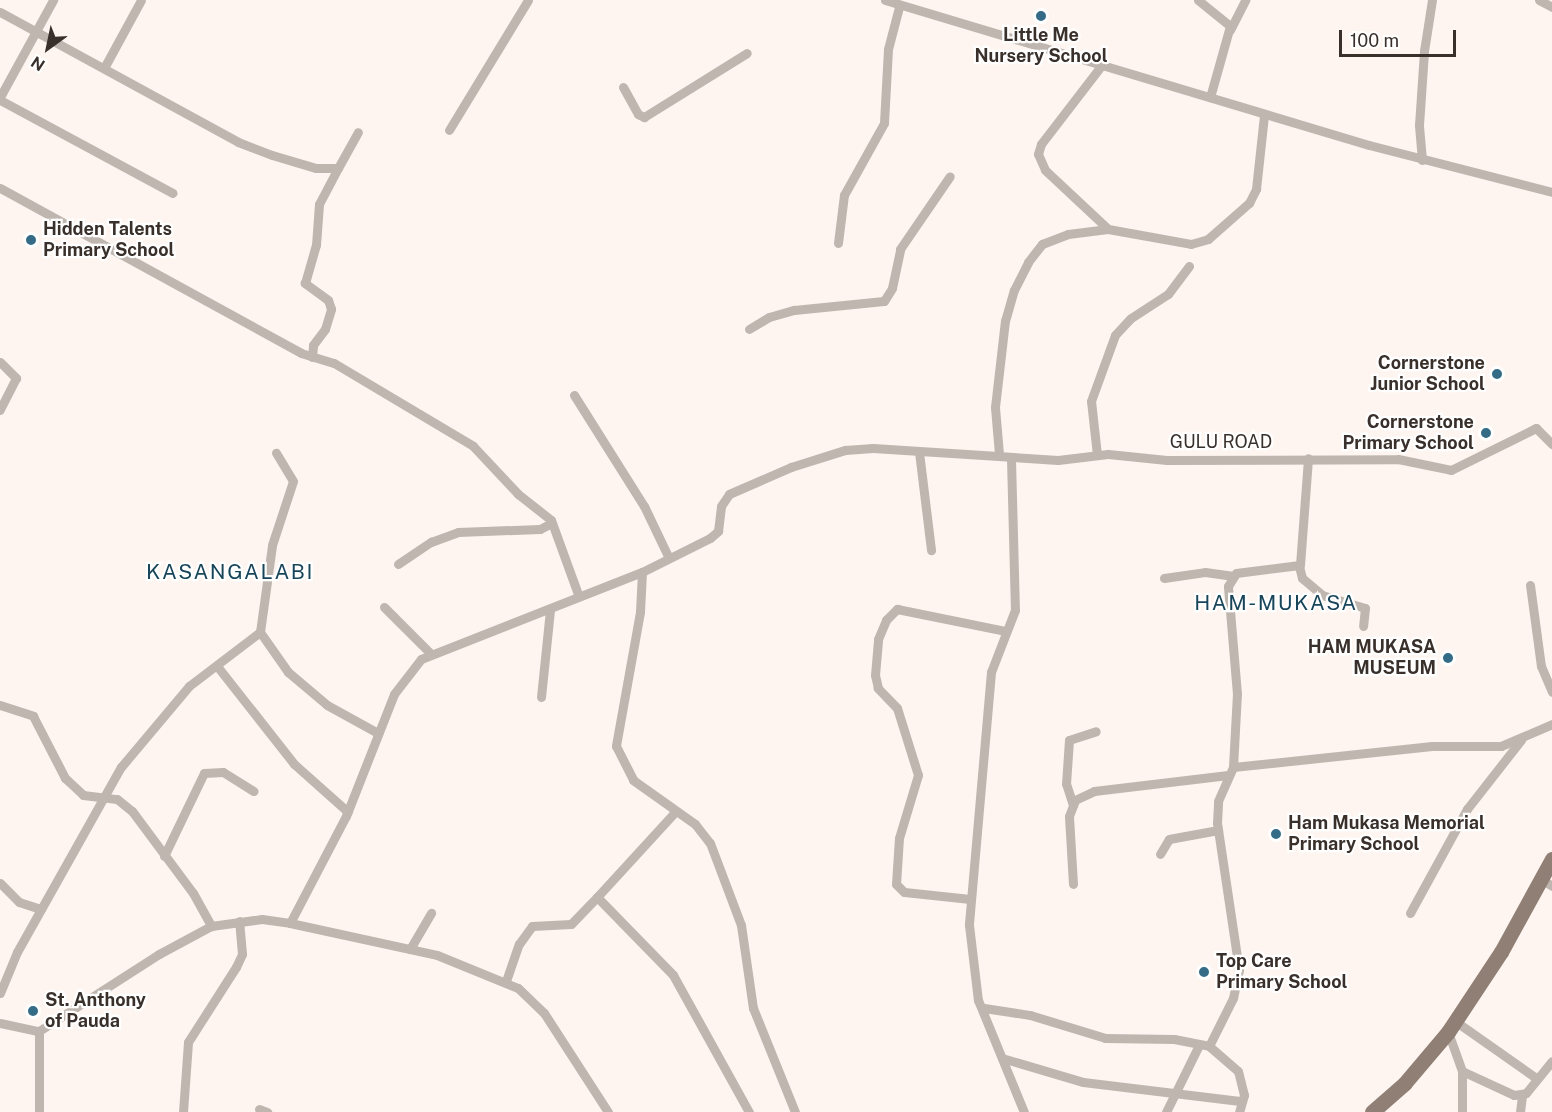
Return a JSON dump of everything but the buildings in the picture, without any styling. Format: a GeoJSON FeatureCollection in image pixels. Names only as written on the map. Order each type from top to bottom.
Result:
{"type":"FeatureCollection","features":[{"type":"Feature","properties":{"kind":"main road"},"geometry":{"type":"LineString","coordinates":[[1372,1112],[1404,1084],[1452,1027],[1546,883],[1552,859]]}},
{"type":"Feature","properties":{"kind":"street"},"geometry":{"type":"LineString","coordinates":[[53,0],[38,32],[0,99],[173,194]]}},
{"type":"Feature","properties":{"kind":"street"},"geometry":{"type":"LineString","coordinates":[[104,68],[141,0]]}},
{"type":"Feature","properties":{"kind":"street"},"geometry":{"type":"LineString","coordinates":[[449,130],[528,0]]}},
{"type":"Feature","properties":{"kind":"street"},"geometry":{"type":"LineString","coordinates":[[885,0],[899,7],[1264,115],[1422,160],[1552,192]]}},
{"type":"Feature","properties":{"kind":"street"},"geometry":{"type":"LineString","coordinates":[[1198,0],[1230,30]]}},
{"type":"Feature","properties":{"kind":"street"},"geometry":{"type":"LineString","coordinates":[[1210,98],[1230,30],[1245,0]]}},
{"type":"Feature","properties":{"kind":"street"},"geometry":{"type":"LineString","coordinates":[[1422,160],[1419,125],[1424,51],[1431,0]]}},
{"type":"Feature","properties":{"kind":"street"},"geometry":{"type":"LineString","coordinates":[[1539,0],[1552,7]]}},
{"type":"Feature","properties":{"kind":"street"},"geometry":{"type":"LineString","coordinates":[[838,243],[844,195],[884,123],[888,49],[899,7]]}},
{"type":"Feature","properties":{"kind":"street"},"geometry":{"type":"LineString","coordinates":[[0,12],[238,142],[316,168],[338,168]]}},
{"type":"Feature","properties":{"kind":"street"},"geometry":{"type":"LineString","coordinates":[[623,87],[638,114],[644,117],[747,53]]}},
{"type":"Feature","properties":{"kind":"street"},"geometry":{"type":"LineString","coordinates":[[1101,66],[1041,144],[1038,154],[1045,170],[1108,229]]}},
{"type":"Feature","properties":{"kind":"street"},"geometry":{"type":"LineString","coordinates":[[999,454],[996,386],[1014,290],[1042,244],[1068,234],[1108,229],[1191,244],[1208,239],[1249,203],[1256,189],[1264,115]]}},
{"type":"Feature","properties":{"kind":"street"},"geometry":{"type":"LineString","coordinates":[[312,357],[313,345],[325,329],[331,309],[328,300],[305,283],[316,245],[320,204],[358,132]]}},
{"type":"Feature","properties":{"kind":"street"},"geometry":{"type":"LineString","coordinates":[[749,329],[769,317],[794,310],[884,302],[892,288],[900,249],[950,176]]}},
{"type":"Feature","properties":{"kind":"street"},"geometry":{"type":"LineString","coordinates":[[0,188],[312,357],[334,363],[473,446],[552,523],[579,594]]}},
{"type":"Feature","properties":{"kind":"street"},"geometry":{"type":"LineString","coordinates":[[1097,455],[1091,400],[1115,335],[1131,318],[1168,294],[1189,266]]}},
{"type":"Feature","properties":{"kind":"street"},"geometry":{"type":"LineString","coordinates":[[0,362],[16,378],[0,410]]}},
{"type":"Feature","properties":{"kind":"street"},"geometry":{"type":"LineString","coordinates":[[290,922],[348,812],[378,733],[401,682],[421,659],[550,610],[579,594],[642,572],[668,556],[632,487],[574,395]]}},
{"type":"Feature","properties":{"kind":"street","name":"GULU ROAD"},"geometry":{"type":"LineString","coordinates":[[668,556],[718,531],[721,506],[729,494],[823,456],[873,448],[919,452],[999,454],[1011,459],[1058,460],[1097,455],[1167,460],[1398,459],[1451,470],[1536,428],[1552,444]]}},
{"type":"Feature","properties":{"kind":"street"},"geometry":{"type":"LineString","coordinates":[[919,452],[931,550]]}},
{"type":"Feature","properties":{"kind":"street"},"geometry":{"type":"LineString","coordinates":[[276,453],[293,481],[272,545],[260,632],[288,672],[311,692],[351,721],[378,733]]}},
{"type":"Feature","properties":{"kind":"street"},"geometry":{"type":"LineString","coordinates":[[1308,458],[1299,566],[1302,578],[1322,595],[1365,608],[1364,626]]}},
{"type":"Feature","properties":{"kind":"street"},"geometry":{"type":"LineString","coordinates":[[1011,459],[1016,610],[1005,631],[992,672],[970,898],[973,968],[978,1000],[984,1008],[1024,1112]]}},
{"type":"Feature","properties":{"kind":"street"},"geometry":{"type":"LineString","coordinates":[[398,564],[431,542],[458,532],[540,529],[552,523]]}},
{"type":"Feature","properties":{"kind":"street"},"geometry":{"type":"LineString","coordinates":[[1164,578],[1205,572],[1232,576],[1299,566]]}},
{"type":"Feature","properties":{"kind":"street"},"geometry":{"type":"LineString","coordinates":[[642,572],[640,612],[616,746],[633,780],[695,824],[718,861],[741,926],[753,1008],[795,1112]]}},
{"type":"Feature","properties":{"kind":"street"},"geometry":{"type":"LineString","coordinates":[[1209,1046],[1233,998],[1239,970],[1218,830],[1218,801],[1231,771],[1237,694],[1228,586],[1232,576]]}},
{"type":"Feature","properties":{"kind":"street"},"geometry":{"type":"LineString","coordinates":[[1530,585],[1541,666],[1552,692]]}},
{"type":"Feature","properties":{"kind":"street"},"geometry":{"type":"LineString","coordinates":[[384,607],[431,654]]}},
{"type":"Feature","properties":{"kind":"street"},"geometry":{"type":"LineString","coordinates":[[970,898],[904,892],[896,884],[899,838],[918,775],[897,708],[878,688],[875,675],[878,639],[886,620],[897,609],[1005,631]]}},
{"type":"Feature","properties":{"kind":"street"},"geometry":{"type":"LineString","coordinates":[[541,697],[550,610]]}},
{"type":"Feature","properties":{"kind":"street"},"geometry":{"type":"LineString","coordinates":[[0,993],[41,909],[121,767],[189,686],[260,632]]}},
{"type":"Feature","properties":{"kind":"street"},"geometry":{"type":"LineString","coordinates":[[217,666],[294,764],[348,812]]}},
{"type":"Feature","properties":{"kind":"street"},"geometry":{"type":"LineString","coordinates":[[0,705],[33,716],[70,785],[83,795],[117,799],[132,811],[193,893],[211,926]]}},
{"type":"Feature","properties":{"kind":"street"},"geometry":{"type":"LineString","coordinates":[[1073,884],[1069,816],[1075,800],[1094,791],[1432,746],[1502,747],[1521,741],[1552,724]]}},
{"type":"Feature","properties":{"kind":"street"},"geometry":{"type":"LineString","coordinates":[[1073,805],[1066,784],[1069,740],[1096,731]]}},
{"type":"Feature","properties":{"kind":"street"},"geometry":{"type":"LineString","coordinates":[[1410,913],[1467,808],[1521,741]]}},
{"type":"Feature","properties":{"kind":"street"},"geometry":{"type":"LineString","coordinates":[[164,856],[204,773],[223,772],[254,791]]}},
{"type":"Feature","properties":{"kind":"street"},"geometry":{"type":"LineString","coordinates":[[506,981],[519,944],[532,926],[571,924],[675,812]]}},
{"type":"Feature","properties":{"kind":"street"},"geometry":{"type":"LineString","coordinates":[[1160,854],[1169,839],[1218,830]]}},
{"type":"Feature","properties":{"kind":"street"},"geometry":{"type":"LineString","coordinates":[[0,883],[19,902],[41,909]]}},
{"type":"Feature","properties":{"kind":"street"},"geometry":{"type":"LineString","coordinates":[[597,897],[667,968],[749,1112]]}},
{"type":"Feature","properties":{"kind":"street"},"geometry":{"type":"LineString","coordinates":[[410,949],[431,914]]}},
{"type":"Feature","properties":{"kind":"street"},"geometry":{"type":"LineString","coordinates":[[183,1112],[188,1042],[242,954],[239,921]]}},
{"type":"Feature","properties":{"kind":"street"},"geometry":{"type":"LineString","coordinates":[[0,1023],[39,1031],[159,954],[211,926],[239,921],[290,922],[410,949],[506,981],[526,993],[544,1013],[608,1112]]}},
{"type":"Feature","properties":{"kind":"street"},"geometry":{"type":"LineString","coordinates":[[984,1008],[1030,1015],[1105,1038],[1174,1039],[1209,1046],[1238,1071],[1244,1095],[1240,1101],[1239,1112]]}},
{"type":"Feature","properties":{"kind":"street"},"geometry":{"type":"LineString","coordinates":[[1452,1027],[1462,1071],[1462,1112]]}},
{"type":"Feature","properties":{"kind":"street"},"geometry":{"type":"LineString","coordinates":[[1452,1027],[1536,1078]]}},
{"type":"Feature","properties":{"kind":"street"},"geometry":{"type":"LineString","coordinates":[[39,1031],[39,1112]]}},
{"type":"Feature","properties":{"kind":"street"},"geometry":{"type":"LineString","coordinates":[[1166,1112],[1177,1095],[1198,1045]]}},
{"type":"Feature","properties":{"kind":"street"},"geometry":{"type":"LineString","coordinates":[[1002,1058],[1083,1082],[1240,1101]]}},
{"type":"Feature","properties":{"kind":"street"},"geometry":{"type":"LineString","coordinates":[[1520,1112],[1521,1096],[1552,1061]]}},
{"type":"Feature","properties":{"kind":"street"},"geometry":{"type":"LineString","coordinates":[[1462,1071],[1521,1096]]}},
{"type":"Feature","properties":{"kind":"place","name":"Little Me Nursery School"},"geometry":{"type":"Point","coordinates":[1041,16]}},
{"type":"Feature","properties":{"kind":"place","name":"Hidden Talents Primary School"},"geometry":{"type":"Point","coordinates":[31,240]}},
{"type":"Feature","properties":{"kind":"place","name":"Cornerstone Junior School"},"geometry":{"type":"Point","coordinates":[1497,374]}},
{"type":"Feature","properties":{"kind":"place","name":"Cornerstone Primary School"},"geometry":{"type":"Point","coordinates":[1486,433]}},
{"type":"Feature","properties":{"kind":"place","name":"HAM MUKASA MUSEUM"},"geometry":{"type":"Point","coordinates":[1448,658]}},
{"type":"Feature","properties":{"kind":"place","name":"Ham Mukasa Memorial Primary School"},"geometry":{"type":"Point","coordinates":[1276,834]}},
{"type":"Feature","properties":{"kind":"place","name":"Top Care Primary School"},"geometry":{"type":"Point","coordinates":[1204,972]}},
{"type":"Feature","properties":{"kind":"place","name":"St. Anthony of Pauda"},"geometry":{"type":"Point","coordinates":[33,1011]}},
{"type":"Feature","properties":{"kind":"district","name":"KASANGALABI"},"geometry":{"type":"Point","coordinates":[230,572]}},
{"type":"Feature","properties":{"kind":"district","name":"HAM-MUKASA"},"geometry":{"type":"Point","coordinates":[1276,603]}}]}
